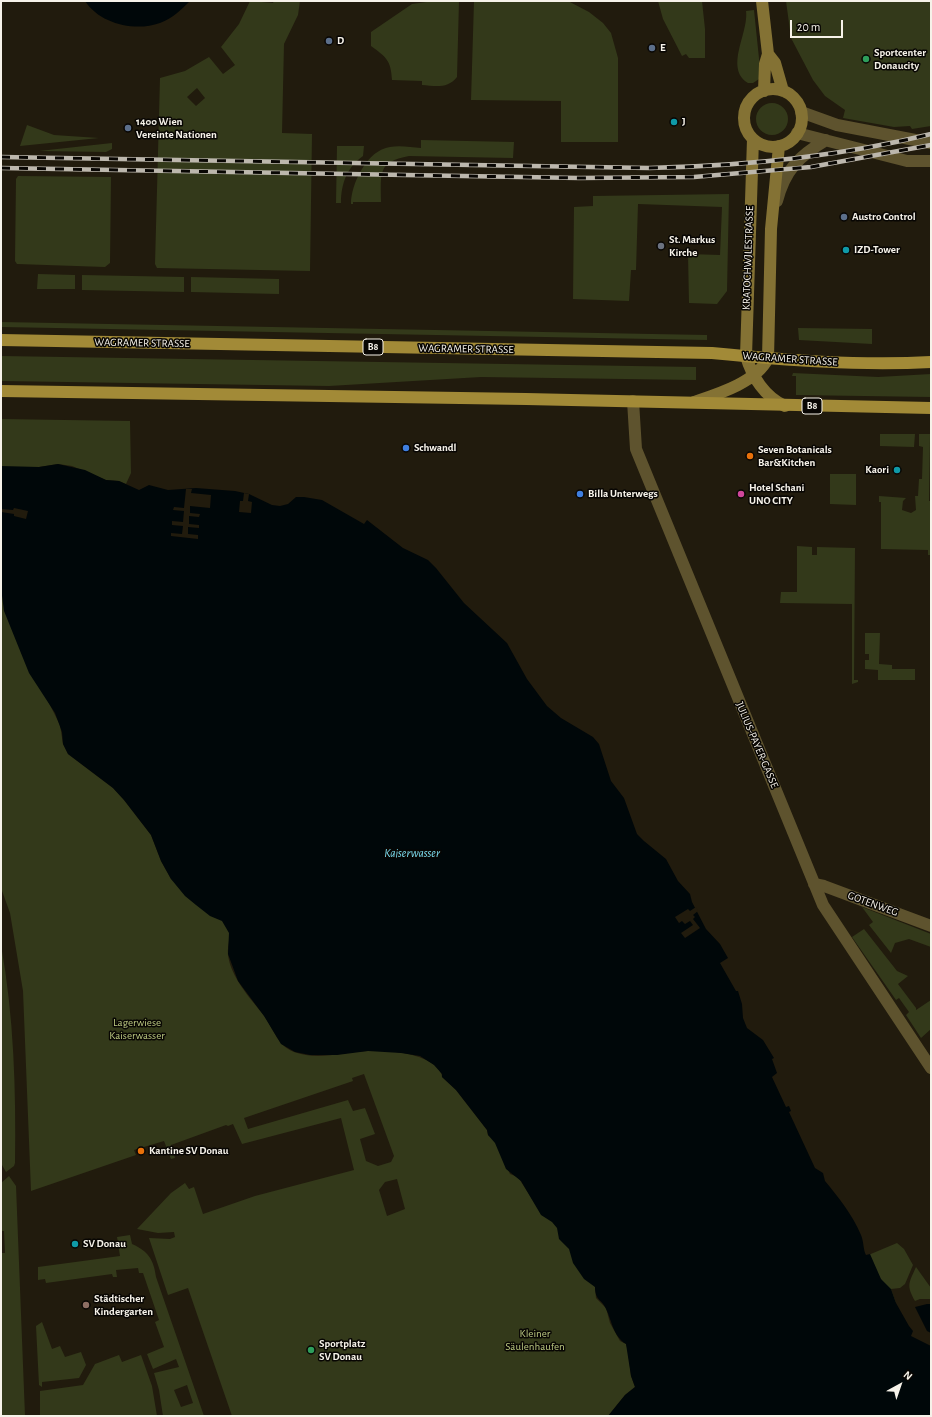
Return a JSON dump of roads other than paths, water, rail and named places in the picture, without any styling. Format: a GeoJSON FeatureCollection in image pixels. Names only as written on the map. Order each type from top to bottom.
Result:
{"type":"FeatureCollection","features":[{"type":"Feature","properties":{"kind":"main road"},"geometry":{"type":"LineString","coordinates":[[753,139],[760,144],[779,146],[792,139],[797,133],[802,120],[798,103],[791,96],[782,91],[773,89],[764,91],[768,54],[762,1]]}},
{"type":"Feature","properties":{"kind":"main road"},"geometry":{"type":"LineString","coordinates":[[768,54],[775,63],[782,91]]}},
{"type":"Feature","properties":{"kind":"main road","name":"KRATOCHWJLESTRASSE"},"geometry":{"type":"LineString","coordinates":[[764,91],[750,100],[744,113],[744,122],[753,139],[746,356],[753,375],[766,393],[786,406]]}},
{"type":"Feature","properties":{"kind":"main road","name":"KRATOCHWJLESTRASSE"},"geometry":{"type":"LineString","coordinates":[[768,358],[771,230],[779,146]]}},
{"type":"Feature","properties":{"kind":"main road","name":"WAGRAMER STRASSE"},"geometry":{"type":"LineString","coordinates":[[1,340],[704,353],[871,364],[931,362]]}},
{"type":"Feature","properties":{"kind":"main road"},"geometry":{"type":"LineString","coordinates":[[692,403],[729,389],[753,375],[762,368],[768,358]]}},
{"type":"Feature","properties":{"kind":"main road","name":"B8"},"geometry":{"type":"LineString","coordinates":[[1,392],[633,401],[786,406],[931,408]]}},
{"type":"Feature","properties":{"kind":"street"},"geometry":{"type":"LineString","coordinates":[[801,112],[837,125],[931,143]]}},
{"type":"Feature","properties":{"kind":"street"},"geometry":{"type":"LineString","coordinates":[[797,133],[907,161],[931,161]]}},
{"type":"Feature","properties":{"kind":"street","name":"KRATOCHWJLESTRASSE"},"geometry":{"type":"LineString","coordinates":[[771,230],[781,185],[794,165],[805,153],[826,140]]}},
{"type":"Feature","properties":{"kind":"street","name":"JULIUS-PAYER-GASSE"},"geometry":{"type":"LineString","coordinates":[[633,401],[636,449],[823,905],[931,1068]]}},
{"type":"Feature","properties":{"kind":"street","name":"GOTENWEG"},"geometry":{"type":"LineString","coordinates":[[814,884],[824,886],[931,926]]}},
{"type":"Feature","properties":{"kind":"water"},"geometry":{"type":"Polygon","coordinates":[[[85,1],[190,1],[169,19],[150,26],[140,27],[119,24],[109,20],[92,9],[85,1]]]}},
{"type":"Feature","properties":{"kind":"water","name":"Kaiserwasser"},"geometry":{"type":"Polygon","coordinates":[[[58,464],[85,470],[106,480],[119,481],[139,490],[149,485],[168,490],[196,488],[235,491],[249,494],[272,505],[280,506],[288,504],[296,497],[322,500],[364,524],[367,520],[403,548],[428,560],[464,603],[507,643],[527,679],[547,706],[561,718],[593,737],[599,744],[611,781],[624,798],[637,834],[666,859],[678,881],[690,894],[692,902],[706,929],[720,944],[728,958],[720,963],[736,991],[738,991],[742,1004],[743,1018],[747,1028],[763,1040],[774,1058],[772,1059],[777,1073],[772,1077],[786,1107],[789,1106],[791,1111],[789,1112],[815,1168],[823,1173],[825,1181],[854,1220],[862,1238],[864,1251],[866,1255],[870,1254],[881,1279],[891,1289],[896,1303],[913,1331],[911,1336],[931,1346],[931,1416],[608,1416],[625,1395],[635,1387],[631,1376],[626,1344],[618,1337],[613,1328],[604,1306],[596,1295],[595,1287],[584,1279],[573,1263],[569,1249],[559,1239],[557,1228],[552,1222],[541,1215],[521,1181],[506,1169],[495,1143],[488,1135],[487,1130],[456,1090],[442,1077],[442,1074],[434,1065],[420,1056],[368,1051],[337,1055],[310,1055],[295,1052],[281,1044],[264,1016],[238,981],[228,954],[229,933],[222,921],[210,916],[185,896],[171,879],[161,861],[151,835],[124,800],[113,788],[68,754],[63,744],[62,732],[55,713],[29,673],[4,611],[1,588],[1,466],[39,467],[58,464]]]}},
{"type":"Feature","properties":{"kind":"water"},"geometry":{"type":"Polygon","coordinates":[[[931,1304],[931,1333],[927,1331],[915,1307],[931,1304]]]}},
{"type":"Feature","properties":{"kind":"railway"},"geometry":{"type":"LineString","coordinates":[[1,157],[649,168],[720,165],[791,159],[861,149],[931,134]]}},
{"type":"Feature","properties":{"kind":"railway"},"geometry":{"type":"LineString","coordinates":[[1,168],[579,178],[694,177],[811,167],[931,145]]}},
{"type":"Feature","properties":{"kind":"place","name":"D"},"geometry":{"type":"Point","coordinates":[329,41]}},
{"type":"Feature","properties":{"kind":"place","name":"E"},"geometry":{"type":"Point","coordinates":[652,48]}},
{"type":"Feature","properties":{"kind":"place","name":"Sportcenter Donaucity"},"geometry":{"type":"Point","coordinates":[866,59]}},
{"type":"Feature","properties":{"kind":"place","name":"J"},"geometry":{"type":"Point","coordinates":[674,122]}},
{"type":"Feature","properties":{"kind":"place","name":"1400 Wien Vereinte Nationen"},"geometry":{"type":"Point","coordinates":[128,128]}},
{"type":"Feature","properties":{"kind":"place","name":"Austro Control"},"geometry":{"type":"Point","coordinates":[844,217]}},
{"type":"Feature","properties":{"kind":"place","name":"St. Markus Kirche"},"geometry":{"type":"Point","coordinates":[661,246]}},
{"type":"Feature","properties":{"kind":"place","name":"IZD-Tower"},"geometry":{"type":"Point","coordinates":[846,250]}},
{"type":"Feature","properties":{"kind":"place","name":"Schwandl"},"geometry":{"type":"Point","coordinates":[406,448]}},
{"type":"Feature","properties":{"kind":"place","name":"Seven Botanicals Bar&Kitchen"},"geometry":{"type":"Point","coordinates":[750,456]}},
{"type":"Feature","properties":{"kind":"place","name":"Kaori"},"geometry":{"type":"Point","coordinates":[897,470]}},
{"type":"Feature","properties":{"kind":"place","name":"Billa Unterwegs"},"geometry":{"type":"Point","coordinates":[580,494]}},
{"type":"Feature","properties":{"kind":"place","name":"Hotel Schani UNO CITY"},"geometry":{"type":"Point","coordinates":[741,494]}},
{"type":"Feature","properties":{"kind":"place","name":"Kantine SV Donau"},"geometry":{"type":"Point","coordinates":[141,1151]}},
{"type":"Feature","properties":{"kind":"place","name":"SV Donau"},"geometry":{"type":"Point","coordinates":[75,1244]}},
{"type":"Feature","properties":{"kind":"place","name":"Städtischer Kindergarten"},"geometry":{"type":"Point","coordinates":[86,1305]}},
{"type":"Feature","properties":{"kind":"place","name":"Sportplatz SV Donau"},"geometry":{"type":"Point","coordinates":[311,1350]}},
{"type":"Feature","properties":{"kind":"park label","name":"Lagerwiese Kaiserwasser"},"geometry":{"type":"Point","coordinates":[137,1029]}},
{"type":"Feature","properties":{"kind":"park label","name":"Kleiner Säulenhaufen"},"geometry":{"type":"Point","coordinates":[535,1340]}}]}
